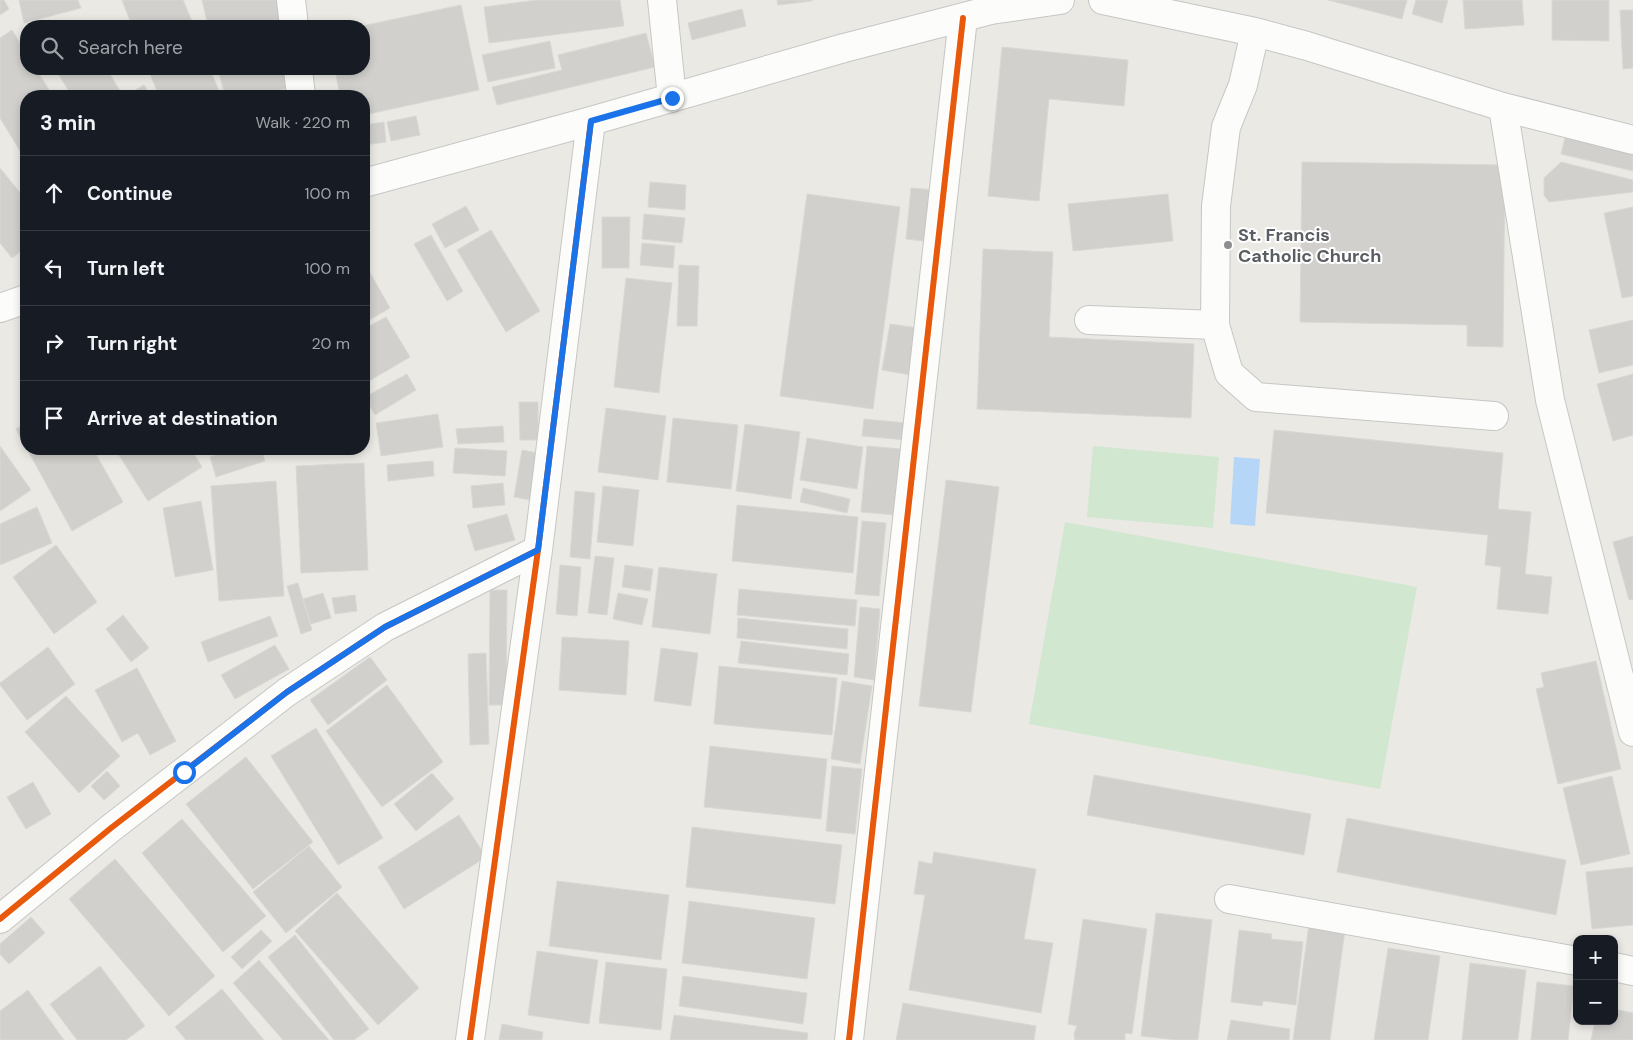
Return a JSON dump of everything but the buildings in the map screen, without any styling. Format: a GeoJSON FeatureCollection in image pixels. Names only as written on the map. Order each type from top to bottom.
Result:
{"type":"FeatureCollection","features":[{"type":"Feature","properties":{"kind":"street"},"geometry":{"type":"LineString","coordinates":[[291,0],[293,20]]}},
{"type":"Feature","properties":{"kind":"street"},"geometry":{"type":"LineString","coordinates":[[662,0],[672,98]]}},
{"type":"Feature","properties":{"kind":"street"},"geometry":{"type":"LineString","coordinates":[[370,181],[591,121],[844,48],[963,18],[991,5],[1060,0]]}},
{"type":"Feature","properties":{"kind":"street"},"geometry":{"type":"LineString","coordinates":[[1103,0],[1255,32],[1307,46],[1503,107],[1633,140]]}},
{"type":"Feature","properties":{"kind":"street"},"geometry":{"type":"LineString","coordinates":[[849,1040],[963,18]]}},
{"type":"Feature","properties":{"kind":"street"},"geometry":{"type":"LineString","coordinates":[[1255,32],[1243,85],[1226,127],[1216,206],[1215,325],[1229,373],[1256,397],[1494,416]]}},
{"type":"Feature","properties":{"kind":"street"},"geometry":{"type":"LineString","coordinates":[[299,75],[300,90]]}},
{"type":"Feature","properties":{"kind":"street"},"geometry":{"type":"LineString","coordinates":[[1503,107],[1550,400],[1633,732]]}},
{"type":"Feature","properties":{"kind":"street"},"geometry":{"type":"LineString","coordinates":[[464,1035],[538,550],[591,121]]}},
{"type":"Feature","properties":{"kind":"street"},"geometry":{"type":"LineString","coordinates":[[0,308],[20,300]]}},
{"type":"Feature","properties":{"kind":"street"},"geometry":{"type":"LineString","coordinates":[[1089,320],[1215,325]]}},
{"type":"Feature","properties":{"kind":"street"},"geometry":{"type":"LineString","coordinates":[[0,919],[111,828],[287,692],[385,627],[538,550]]}},
{"type":"Feature","properties":{"kind":"street"},"geometry":{"type":"LineString","coordinates":[[1228,898],[1573,959]]}},
{"type":"Feature","properties":{"kind":"street"},"geometry":{"type":"LineString","coordinates":[[1618,968],[1633,971]]}},
{"type":"Feature","properties":{"kind":"green space"},"geometry":{"type":"Polygon","coordinates":[[[1093,446],[1219,457],[1213,528],[1087,517],[1093,446]]]}},
{"type":"Feature","properties":{"kind":"green space"},"geometry":{"type":"Polygon","coordinates":[[[1065,522],[1417,587],[1380,789],[1029,724],[1065,522]]]}},
{"type":"Feature","properties":{"kind":"water"},"geometry":{"type":"Polygon","coordinates":[[[1234,457],[1260,459],[1255,526],[1230,524],[1234,457]]]}},
{"type":"Feature","properties":{"kind":"cycle path"},"geometry":{"type":"LineString","coordinates":[[849,1040],[963,18]]}},
{"type":"Feature","properties":{"kind":"cycle path"},"geometry":{"type":"LineString","coordinates":[[470,1040],[538,550],[591,121]]}},
{"type":"Feature","properties":{"kind":"cycle path"},"geometry":{"type":"LineString","coordinates":[[0,919],[111,828],[287,692],[385,627],[538,550]]}},
{"type":"Feature","properties":{"kind":"place","name":"St. Francis Catholic Church"},"geometry":{"type":"Point","coordinates":[1228,245]}},
{"type":"Feature","properties":{"kind":"route"},"geometry":{"type":"LineString","coordinates":[[184,772],[287,692],[385,627],[538,550],[591,121],[672,98]]}}]}
